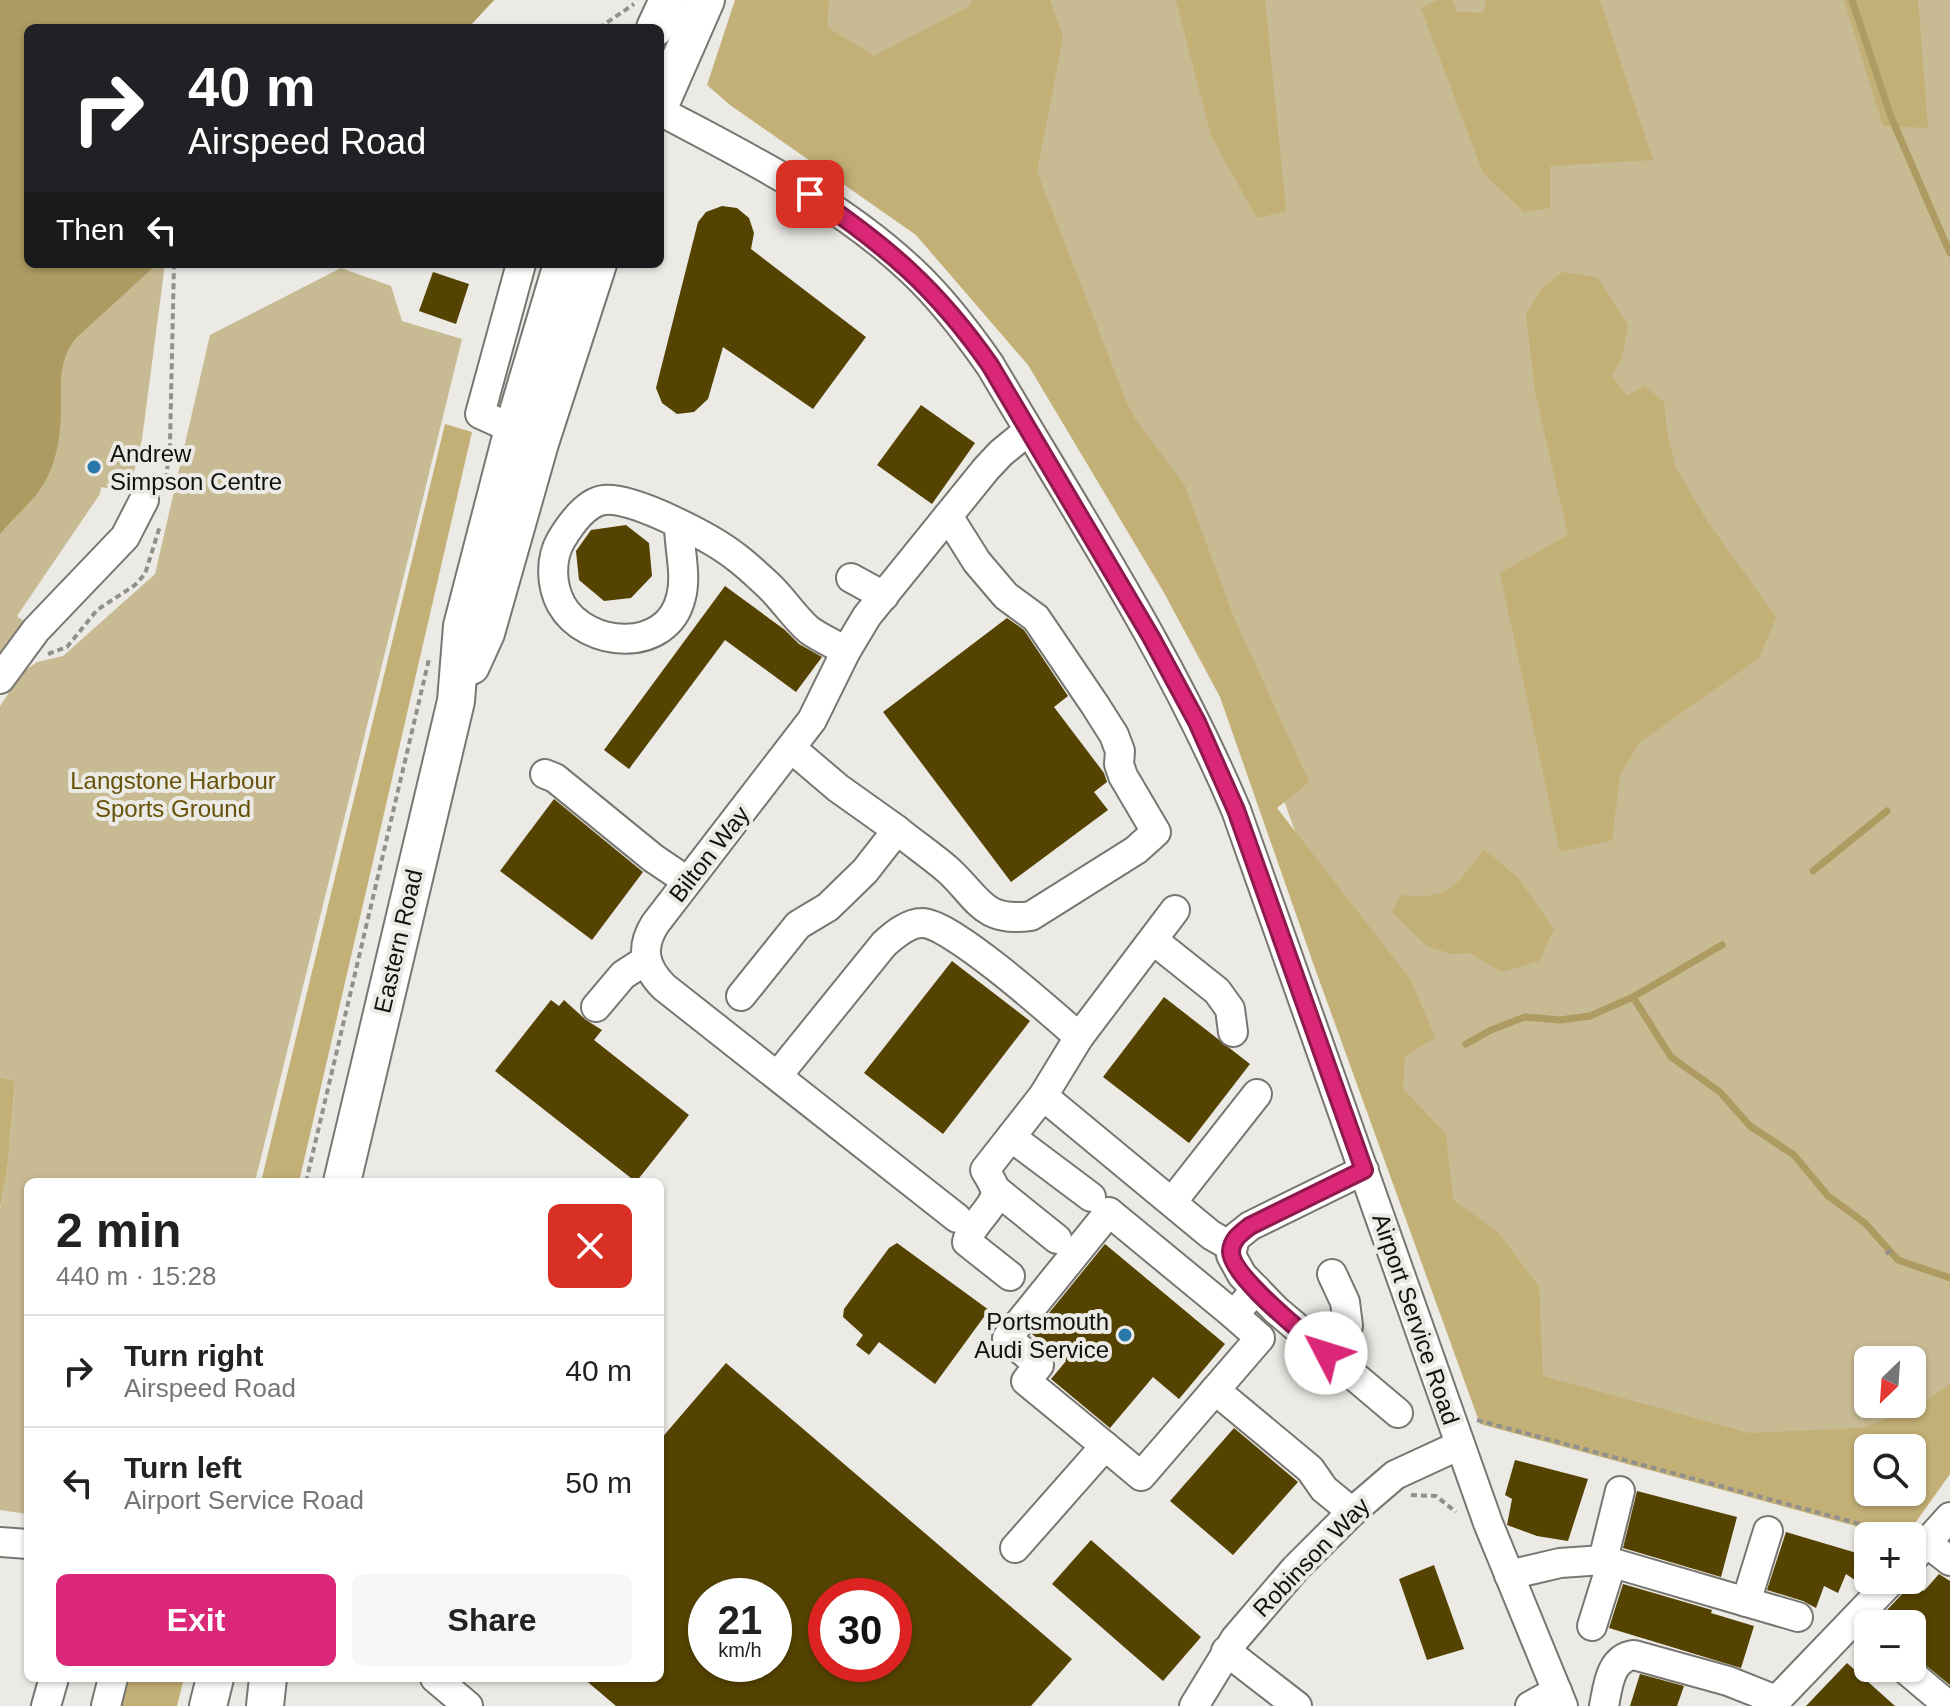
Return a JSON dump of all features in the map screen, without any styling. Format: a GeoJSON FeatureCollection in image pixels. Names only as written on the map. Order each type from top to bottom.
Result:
{"type":"FeatureCollection","features":[{"type":"Feature","properties":{"kind":"main road"},"geometry":{"type":"LineString","coordinates":[[657,24],[668,0]]}},
{"type":"Feature","properties":{"kind":"main road"},"geometry":{"type":"LineString","coordinates":[[664,99],[706,0]]}},
{"type":"Feature","properties":{"kind":"main road","name":"Eastern Road"},"geometry":{"type":"LineString","coordinates":[[343,1178],[456,701],[462,626],[513,429],[561,268]]}},
{"type":"Feature","properties":{"kind":"main road","name":"Eastern Road"},"geometry":{"type":"LineString","coordinates":[[456,701],[486,633],[540,443],[597,268]]}},
{"type":"Feature","properties":{"kind":"main road"},"geometry":{"type":"LineString","coordinates":[[208,1706],[214,1682]]}},
{"type":"Feature","properties":{"kind":"main road"},"geometry":{"type":"LineString","coordinates":[[265,1706],[268,1682]]}},
{"type":"Feature","properties":{"kind":"street","name":"Airport Service Road"},"geometry":{"type":"LineString","coordinates":[[664,110],[810,194],[845,217],[912,270],[965,329],[990,365],[1151,637],[1197,722],[1236,810],[1460,1445],[1560,1699]]}},
{"type":"Feature","properties":{"kind":"street"},"geometry":{"type":"LineString","coordinates":[[513,429],[480,414],[520,268]]}},
{"type":"Feature","properties":{"kind":"street","name":"Bilton Way"},"geometry":{"type":"LineString","coordinates":[[646,960],[647,937],[818,710],[846,651],[867,616],[1001,453],[1028,431]]}},
{"type":"Feature","properties":{"kind":"street"},"geometry":{"type":"LineString","coordinates":[[0,679],[36,630],[125,537],[144,500]]}},
{"type":"Feature","properties":{"kind":"street"},"geometry":{"type":"LineString","coordinates":[[679,525],[681,598],[664,625],[647,635],[628,640],[607,639],[587,630],[572,618],[562,605],[552,567],[560,541],[588,505],[603,500],[622,501],[679,525],[736,557],[767,584],[810,630],[846,651]]}},
{"type":"Feature","properties":{"kind":"street"},"geometry":{"type":"LineString","coordinates":[[791,748],[955,877],[981,907],[995,915],[1015,918],[1031,916],[1136,850],[1156,832],[1123,776],[1119,764],[1120,751],[1114,735],[1095,705],[1036,618],[1006,596],[977,562],[948,516]]}},
{"type":"Feature","properties":{"kind":"street"},"geometry":{"type":"LineString","coordinates":[[851,578],[884,596]]}},
{"type":"Feature","properties":{"kind":"street"},"geometry":{"type":"LineString","coordinates":[[545,774],[555,778],[653,858],[687,881]]}},
{"type":"Feature","properties":{"kind":"street"},"geometry":{"type":"LineString","coordinates":[[741,996],[798,925],[828,907],[865,871],[897,830]]}},
{"type":"Feature","properties":{"kind":"street"},"geometry":{"type":"LineString","coordinates":[[1057,1239],[995,1189],[985,1170],[1043,1096],[1079,1037],[1175,910]]}},
{"type":"Feature","properties":{"kind":"street"},"geometry":{"type":"LineString","coordinates":[[778,1075],[884,944],[899,931],[922,922],[948,932],[1079,1037]]}},
{"type":"Feature","properties":{"kind":"street"},"geometry":{"type":"LineString","coordinates":[[1153,940],[1217,991],[1230,1009],[1233,1032]]}},
{"type":"Feature","properties":{"kind":"street"},"geometry":{"type":"LineString","coordinates":[[596,1007],[623,975],[646,960],[652,975],[664,987],[957,1218]]}},
{"type":"Feature","properties":{"kind":"street"},"geometry":{"type":"LineString","coordinates":[[1172,1202],[1257,1094]]}},
{"type":"Feature","properties":{"kind":"street"},"geometry":{"type":"LineString","coordinates":[[1043,1096],[1211,1235],[1232,1247]]}},
{"type":"Feature","properties":{"kind":"street"},"geometry":{"type":"LineString","coordinates":[[1011,1137],[1091,1197]]}},
{"type":"Feature","properties":{"kind":"street"},"geometry":{"type":"LineString","coordinates":[[1364,1170],[1250,1226],[1235,1238],[1231,1255],[1256,1289],[1398,1413]]}},
{"type":"Feature","properties":{"kind":"street"},"geometry":{"type":"LineString","coordinates":[[995,1189],[994,1199],[968,1233],[967,1242],[1010,1276]]}},
{"type":"Feature","properties":{"kind":"street"},"geometry":{"type":"LineString","coordinates":[[1109,1212],[1234,1315],[1260,1338],[1141,1476],[1026,1381],[1039,1365],[1007,1338],[1109,1212]]}},
{"type":"Feature","properties":{"kind":"street"},"geometry":{"type":"LineString","coordinates":[[1326,1353],[1348,1326],[1345,1302],[1332,1274]]}},
{"type":"Feature","properties":{"kind":"street"},"geometry":{"type":"LineString","coordinates":[[1234,1315],[1256,1289]]}},
{"type":"Feature","properties":{"kind":"street"},"geometry":{"type":"LineString","coordinates":[[1215,1390],[1310,1469],[1324,1489],[1352,1512]]}},
{"type":"Feature","properties":{"kind":"street","name":"Robinson Way"},"geometry":{"type":"LineString","coordinates":[[1194,1706],[1226,1651],[1295,1569],[1352,1512],[1395,1475],[1460,1445]]}},
{"type":"Feature","properties":{"kind":"street"},"geometry":{"type":"LineString","coordinates":[[1015,1548],[1105,1446]]}},
{"type":"Feature","properties":{"kind":"street"},"geometry":{"type":"LineString","coordinates":[[1592,1626],[1608,1561],[1620,1491]]}},
{"type":"Feature","properties":{"kind":"street"},"geometry":{"type":"LineString","coordinates":[[1926,1536],[1950,1517]]}},
{"type":"Feature","properties":{"kind":"street"},"geometry":{"type":"LineString","coordinates":[[1746,1602],[1768,1531]]}},
{"type":"Feature","properties":{"kind":"street"},"geometry":{"type":"LineString","coordinates":[[0,1542],[24,1544]]}},
{"type":"Feature","properties":{"kind":"street"},"geometry":{"type":"LineString","coordinates":[[1926,1551],[1950,1561]]}},
{"type":"Feature","properties":{"kind":"street"},"geometry":{"type":"LineString","coordinates":[[1509,1575],[1560,1563],[1608,1561],[1798,1617]]}},
{"type":"Feature","properties":{"kind":"street"},"geometry":{"type":"LineString","coordinates":[[1604,1706],[1616,1665],[1624,1656],[1634,1655],[1728,1681],[1773,1703],[1854,1635]]}},
{"type":"Feature","properties":{"kind":"street"},"geometry":{"type":"LineString","coordinates":[[1226,1651],[1297,1706]]}},
{"type":"Feature","properties":{"kind":"street"},"geometry":{"type":"LineString","coordinates":[[46,1706],[53,1682]]}},
{"type":"Feature","properties":{"kind":"street"},"geometry":{"type":"LineString","coordinates":[[106,1706],[112,1682]]}},
{"type":"Feature","properties":{"kind":"street"},"geometry":{"type":"LineString","coordinates":[[1921,1682],[1949,1706]]}},
{"type":"Feature","properties":{"kind":"street"},"geometry":{"type":"LineString","coordinates":[[1530,1706],[1560,1699]]}},
{"type":"Feature","properties":{"kind":"path"},"geometry":{"type":"LineString","coordinates":[[604,24],[626,7],[644,0]]}},
{"type":"Feature","properties":{"kind":"path"},"geometry":{"type":"LineString","coordinates":[[307,1178],[429,659]]}},
{"type":"Feature","properties":{"kind":"path"},"geometry":{"type":"LineString","coordinates":[[1886,1254],[1894,1248]]}},
{"type":"Feature","properties":{"kind":"path"},"geometry":{"type":"LineString","coordinates":[[1448,1411],[1854,1529]]}},
{"type":"Feature","properties":{"kind":"path"},"geometry":{"type":"LineString","coordinates":[[1406,1495],[1436,1496],[1456,1511],[1462,1524]]}},
{"type":"Feature","properties":{"kind":"green space"},"geometry":{"type":"Polygon","coordinates":[[[0,0],[494,0],[472,24],[24,24],[24,268],[164,268],[142,439],[129,492],[101,487],[100,494],[17,616],[26,623],[0,660],[0,0]]]}},
{"type":"Feature","properties":{"kind":"green space"},"geometry":{"type":"Polygon","coordinates":[[[757,0],[1950,0],[1950,1431],[1926,1442],[1926,1434],[1854,1434],[1854,1492],[1487,1381],[1229,643],[966,218],[757,0]]]}},
{"type":"Feature","properties":{"kind":"green space","name":"Langstone Harbour Sports Ground"},"geometry":{"type":"Polygon","coordinates":[[[341,268],[391,286],[402,321],[462,339],[256,1178],[24,1178],[24,1513],[0,1510],[0,1209],[7,1172],[15,1081],[0,1077],[0,706],[22,673],[37,662],[63,656],[155,574],[210,335],[341,268]]]}},
{"type":"Feature","properties":{"kind":"shaded area"},"geometry":{"type":"Polygon","coordinates":[[[0,0],[494,0],[472,24],[24,24],[24,268],[153,268],[75,339],[62,373],[60,425],[53,464],[41,489],[0,534],[0,0]]]}},
{"type":"Feature","properties":{"kind":"shaded area"},"geometry":{"type":"Polygon","coordinates":[[[735,0],[829,0],[827,27],[874,56],[970,6],[972,0],[1050,0],[1063,37],[1037,172],[1126,401],[1135,419],[1185,486],[1234,618],[1309,782],[1277,808],[1411,980],[1435,1038],[1405,1056],[1403,1089],[1446,1134],[1453,1200],[1498,1232],[1539,1287],[1543,1376],[1749,1433],[1864,1428],[1887,1418],[1926,1418],[1926,1401],[1950,1384],[1950,1474],[1916,1522],[1854,1522],[1854,1526],[1480,1424],[1220,697],[1163,591],[1028,365],[916,235],[730,105],[707,85],[735,0]]]}},
{"type":"Feature","properties":{"kind":"shaded area"},"geometry":{"type":"Polygon","coordinates":[[[1176,0],[1265,0],[1286,211],[1257,218],[1211,136],[1176,0]]]}},
{"type":"Feature","properties":{"kind":"shaded area"},"geometry":{"type":"Polygon","coordinates":[[[1438,0],[1452,0],[1457,12],[1484,13],[1486,0],[1600,0],[1653,160],[1550,166],[1550,208],[1524,212],[1483,173],[1421,8],[1438,0]]]}},
{"type":"Feature","properties":{"kind":"shaded area"},"geometry":{"type":"Polygon","coordinates":[[[1844,0],[1918,0],[1928,128],[1883,126],[1844,0]]]}},
{"type":"Feature","properties":{"kind":"shaded area"},"geometry":{"type":"Polygon","coordinates":[[[1563,272],[1598,278],[1628,325],[1622,358],[1612,376],[1627,396],[1644,386],[1664,402],[1667,432],[1676,468],[1707,521],[1776,617],[1759,658],[1640,742],[1620,775],[1612,840],[1560,852],[1500,573],[1568,535],[1535,392],[1526,314],[1542,288],[1563,272]]]}},
{"type":"Feature","properties":{"kind":"shaded area"},"geometry":{"type":"Polygon","coordinates":[[[445,424],[472,432],[300,1178],[262,1178],[445,424]]]}},
{"type":"Feature","properties":{"kind":"shaded area"},"geometry":{"type":"Polygon","coordinates":[[[1484,849],[1518,878],[1554,929],[1539,961],[1502,972],[1469,953],[1451,954],[1427,946],[1392,912],[1401,895],[1431,895],[1450,888],[1484,849]]]}},
{"type":"Feature","properties":{"kind":"shaded area"},"geometry":{"type":"Polygon","coordinates":[[[0,1077],[15,1081],[7,1172],[0,1208],[0,1077]]]}},
{"type":"Feature","properties":{"kind":"shaded area"},"geometry":{"type":"Polygon","coordinates":[[[127,1682],[183,1682],[177,1706],[121,1706],[127,1682]]]}},
{"type":"Feature","properties":{"kind":"building"},"geometry":{"type":"Polygon","coordinates":[[[722,206],[737,208],[749,218],[754,233],[751,249],[866,337],[813,409],[723,347],[708,399],[694,412],[677,414],[662,403],[656,388],[698,222],[706,212],[722,206]]]}},
{"type":"Feature","properties":{"kind":"building"},"geometry":{"type":"Polygon","coordinates":[[[433,272],[469,284],[456,324],[419,311],[433,272]]]}},
{"type":"Feature","properties":{"kind":"building"},"geometry":{"type":"Polygon","coordinates":[[[921,405],[975,443],[932,504],[877,465],[921,405]]]}},
{"type":"Feature","properties":{"kind":"building"},"geometry":{"type":"Polygon","coordinates":[[[626,525],[649,543],[652,576],[631,598],[604,601],[579,580],[576,551],[591,530],[626,525]]]}},
{"type":"Feature","properties":{"kind":"building"},"geometry":{"type":"Polygon","coordinates":[[[725,586],[799,644],[822,657],[796,692],[725,640],[629,769],[604,750],[725,586]]]}},
{"type":"Feature","properties":{"kind":"building"},"geometry":{"type":"Polygon","coordinates":[[[1007,618],[1024,630],[1068,696],[1054,707],[1104,773],[1107,782],[1094,792],[1108,810],[1011,882],[883,712],[1007,618]]]}},
{"type":"Feature","properties":{"kind":"building"},"geometry":{"type":"Polygon","coordinates":[[[554,799],[643,872],[592,940],[500,871],[554,799]]]}},
{"type":"Feature","properties":{"kind":"building"},"geometry":{"type":"Polygon","coordinates":[[[952,961],[1030,1021],[943,1134],[864,1073],[952,961]]]}},
{"type":"Feature","properties":{"kind":"building"},"geometry":{"type":"Polygon","coordinates":[[[1164,997],[1250,1064],[1189,1143],[1103,1077],[1164,997]]]}},
{"type":"Feature","properties":{"kind":"building"},"geometry":{"type":"Polygon","coordinates":[[[551,1000],[559,1006],[564,1000],[602,1030],[594,1040],[689,1115],[639,1178],[631,1178],[495,1071],[551,1000]]]}},
{"type":"Feature","properties":{"kind":"building"},"geometry":{"type":"Polygon","coordinates":[[[897,1243],[989,1310],[935,1384],[879,1342],[869,1355],[856,1345],[863,1335],[843,1317],[844,1309],[889,1248],[897,1243]]]}},
{"type":"Feature","properties":{"kind":"building","name":"Portsmouth Audi Service"},"geometry":{"type":"Polygon","coordinates":[[[1105,1244],[1225,1344],[1179,1399],[1153,1377],[1110,1428],[1051,1379],[1066,1361],[1032,1334],[1105,1244]]]}},
{"type":"Feature","properties":{"kind":"building"},"geometry":{"type":"Polygon","coordinates":[[[726,1363],[1072,1659],[1031,1706],[616,1706],[588,1682],[664,1682],[664,1435],[726,1363]]]}},
{"type":"Feature","properties":{"kind":"building"},"geometry":{"type":"Polygon","coordinates":[[[1234,1428],[1298,1482],[1233,1555],[1170,1501],[1234,1428]]]}},
{"type":"Feature","properties":{"kind":"building"},"geometry":{"type":"Polygon","coordinates":[[[1515,1460],[1588,1479],[1568,1541],[1537,1536],[1507,1525],[1512,1499],[1505,1495],[1515,1460]]]}},
{"type":"Feature","properties":{"kind":"building"},"geometry":{"type":"Polygon","coordinates":[[[1637,1491],[1737,1517],[1721,1577],[1623,1548],[1637,1491]]]}},
{"type":"Feature","properties":{"kind":"building"},"geometry":{"type":"Polygon","coordinates":[[[1786,1532],[1854,1552],[1854,1579],[1846,1574],[1838,1593],[1824,1586],[1816,1608],[1767,1590],[1786,1532]]]}},
{"type":"Feature","properties":{"kind":"building"},"geometry":{"type":"Polygon","coordinates":[[[1091,1540],[1201,1637],[1163,1681],[1052,1584],[1091,1540]]]}},
{"type":"Feature","properties":{"kind":"building"},"geometry":{"type":"Polygon","coordinates":[[[1434,1565],[1464,1649],[1427,1660],[1399,1579],[1434,1565]]]}},
{"type":"Feature","properties":{"kind":"building"},"geometry":{"type":"Polygon","coordinates":[[[1939,1574],[1950,1581],[1950,1685],[1926,1665],[1926,1610],[1887,1610],[1902,1594],[1926,1594],[1926,1589],[1939,1574]]]}},
{"type":"Feature","properties":{"kind":"building"},"geometry":{"type":"Polygon","coordinates":[[[1623,1584],[1712,1610],[1711,1613],[1754,1626],[1741,1668],[1609,1628],[1623,1584]]]}},
{"type":"Feature","properties":{"kind":"building"},"geometry":{"type":"Polygon","coordinates":[[[1847,1663],[1854,1669],[1854,1682],[1868,1682],[1895,1706],[1806,1706],[1847,1663]]]}},
{"type":"Feature","properties":{"kind":"building"},"geometry":{"type":"Polygon","coordinates":[[[1640,1674],[1684,1686],[1677,1706],[1630,1706],[1640,1674]]]}},
{"type":"Feature","properties":{"kind":"waterway"},"geometry":{"type":"LineString","coordinates":[[1852,0],[1891,117],[1950,253]]}},
{"type":"Feature","properties":{"kind":"waterway"},"geometry":{"type":"LineString","coordinates":[[1813,871],[1887,811]]}},
{"type":"Feature","properties":{"kind":"waterway"},"geometry":{"type":"LineString","coordinates":[[1633,997],[1722,945]]}},
{"type":"Feature","properties":{"kind":"waterway"},"geometry":{"type":"LineString","coordinates":[[1466,1044],[1525,1017],[1560,1020],[1590,1016],[1633,997],[1671,1057],[1720,1092],[1750,1126],[1794,1155],[1828,1196],[1865,1223],[1898,1260],[1950,1278]]}},
{"type":"Feature","properties":{"kind":"place","name":"Andrew Simpson Centre"},"geometry":{"type":"Point","coordinates":[94,467]}},
{"type":"Feature","properties":{"kind":"place","name":"Portsmouth Audi Service"},"geometry":{"type":"Point","coordinates":[1125,1335]}},
{"type":"Feature","properties":{"kind":"route"},"geometry":{"type":"LineString","coordinates":[[810,194],[845,217],[912,270],[965,329],[990,365],[1151,637],[1197,722],[1236,810],[1364,1170],[1260,1220],[1235,1238],[1232,1247],[1231,1255],[1242,1275],[1276,1310],[1326,1353]]}}]}
